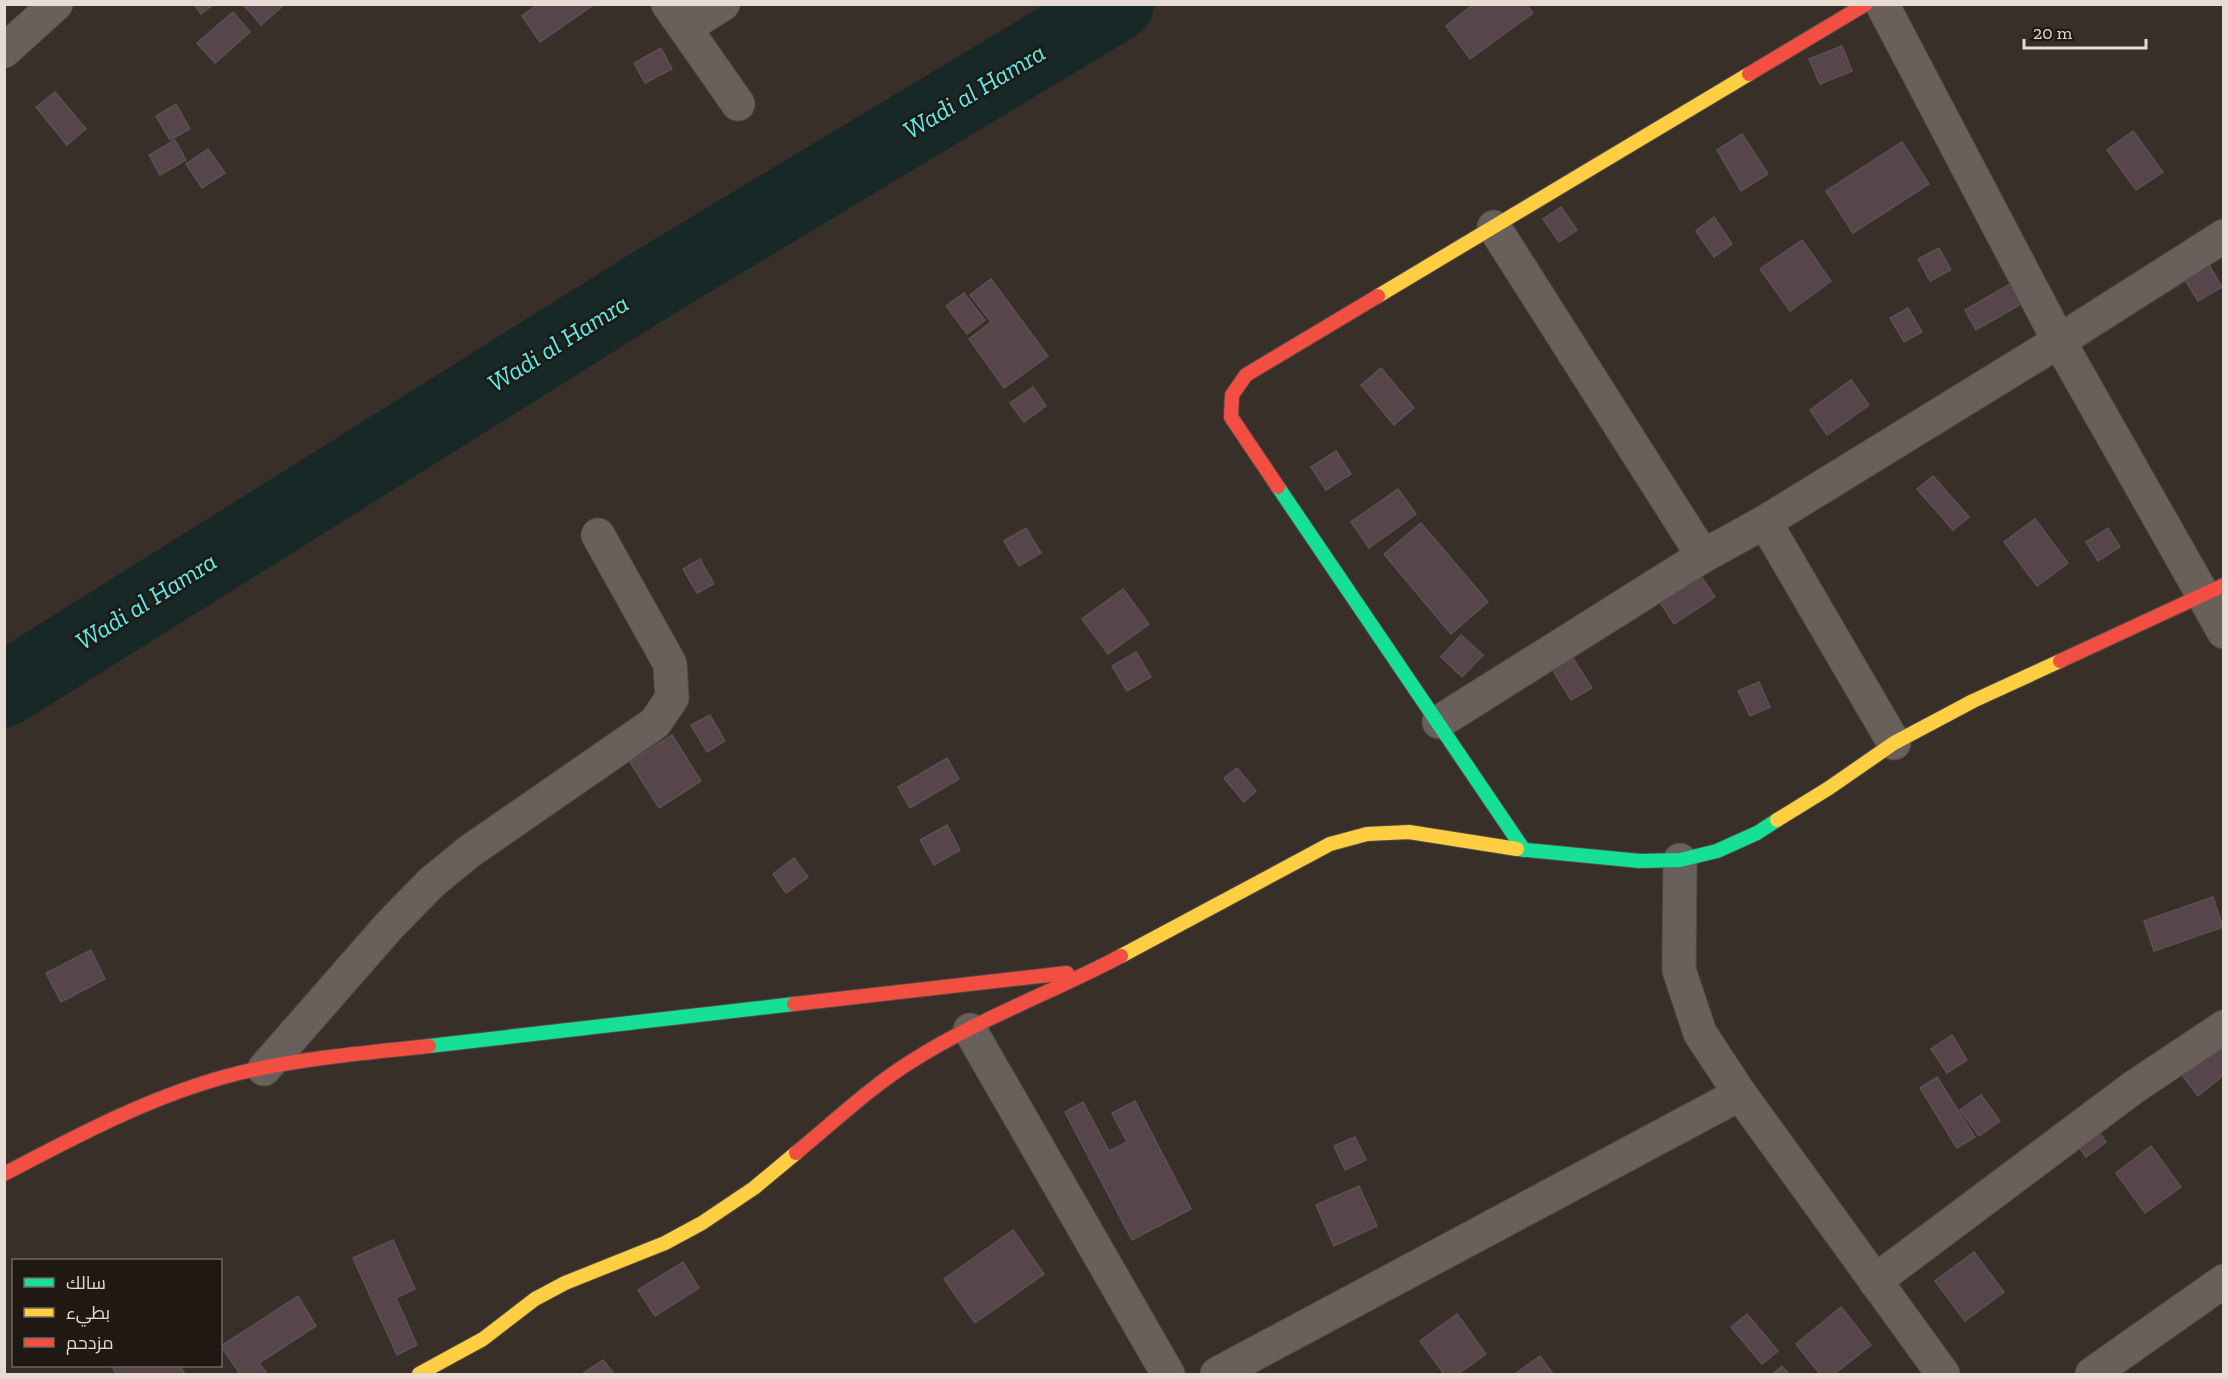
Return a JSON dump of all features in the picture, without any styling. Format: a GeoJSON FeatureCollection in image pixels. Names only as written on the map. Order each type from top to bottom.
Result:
{"type":"FeatureCollection","features":[{"type":"Feature","properties":{"kind":"street"},"geometry":{"type":"LineString","coordinates":[[4,51],[56,4]]}},
{"type":"Feature","properties":{"kind":"street"},"geometry":{"type":"LineString","coordinates":[[723,4],[677,16],[738,104]]}},
{"type":"Feature","properties":{"kind":"street"},"geometry":{"type":"LineString","coordinates":[[1524,850],[1231,417],[1232,395],[1246,375],[1866,4]]}},
{"type":"Feature","properties":{"kind":"street"},"geometry":{"type":"LineString","coordinates":[[1882,4],[2059,341],[2213,590],[2223,632]]}},
{"type":"Feature","properties":{"kind":"street"},"geometry":{"type":"LineString","coordinates":[[1494,227],[1703,556]]}},
{"type":"Feature","properties":{"kind":"street"},"geometry":{"type":"LineString","coordinates":[[1439,722],[1703,556],[1765,522],[2059,341],[2223,236]]}},
{"type":"Feature","properties":{"kind":"street"},"geometry":{"type":"LineString","coordinates":[[1765,522],[1894,743]]}},
{"type":"Feature","properties":{"kind":"street"},"geometry":{"type":"LineString","coordinates":[[264,1069],[388,926],[432,882],[470,851],[655,723],[672,698],[670,664],[598,535]]}},
{"type":"Feature","properties":{"kind":"street"},"geometry":{"type":"LineString","coordinates":[[428,1372],[483,1340],[535,1299],[565,1283],[665,1243],[702,1222],[754,1188],[872,1090],[912,1061],[970,1029],[1095,970],[1330,844],[1367,834],[1409,832],[1524,850],[1640,861],[1680,860],[1717,851],[1757,833],[1829,788],[1894,743],[1973,701],[2213,590]]}},
{"type":"Feature","properties":{"kind":"street"},"geometry":{"type":"LineString","coordinates":[[1680,860],[1679,970],[1700,1033],[1740,1094],[1943,1374]]}},
{"type":"Feature","properties":{"kind":"street"},"geometry":{"type":"LineString","coordinates":[[4,1174],[64,1142],[165,1099],[219,1079],[303,1060],[1095,970]]}},
{"type":"Feature","properties":{"kind":"street"},"geometry":{"type":"LineString","coordinates":[[1875,1281],[2134,1087],[2223,1027]]}},
{"type":"Feature","properties":{"kind":"street"},"geometry":{"type":"LineString","coordinates":[[970,1029],[1168,1374]]}},
{"type":"Feature","properties":{"kind":"street"},"geometry":{"type":"LineString","coordinates":[[1217,1374],[1740,1094]]}},
{"type":"Feature","properties":{"kind":"street"},"geometry":{"type":"LineString","coordinates":[[2092,1374],[2223,1281]]}},
{"type":"Feature","properties":{"kind":"building"},"geometry":{"type":"Polygon","coordinates":[[[194,4],[214,4],[201,14],[194,4]]]}},
{"type":"Feature","properties":{"kind":"building"},"geometry":{"type":"Polygon","coordinates":[[[243,4],[285,4],[261,25],[243,4]]]}},
{"type":"Feature","properties":{"kind":"building"},"geometry":{"type":"Polygon","coordinates":[[[538,4],[593,5],[540,42],[522,16],[538,4]]]}},
{"type":"Feature","properties":{"kind":"building"},"geometry":{"type":"Polygon","coordinates":[[[1474,4],[1526,4],[1533,13],[1470,59],[1446,26],[1474,4]]]}},
{"type":"Feature","properties":{"kind":"building"},"geometry":{"type":"Polygon","coordinates":[[[233,12],[250,32],[215,63],[197,43],[233,12]]]}},
{"type":"Feature","properties":{"kind":"building"},"geometry":{"type":"Polygon","coordinates":[[[1842,46],[1852,71],[1820,84],[1809,59],[1842,46]]]}},
{"type":"Feature","properties":{"kind":"building"},"geometry":{"type":"Polygon","coordinates":[[[661,48],[672,69],[645,83],[634,63],[661,48]]]}},
{"type":"Feature","properties":{"kind":"building"},"geometry":{"type":"Polygon","coordinates":[[[55,92],[86,129],[67,145],[36,107],[55,92]]]}},
{"type":"Feature","properties":{"kind":"building"},"geometry":{"type":"Polygon","coordinates":[[[176,104],[190,129],[170,140],[156,116],[176,104]]]}},
{"type":"Feature","properties":{"kind":"building"},"geometry":{"type":"Polygon","coordinates":[[[2133,131],[2163,172],[2136,190],[2107,150],[2133,131]]]}},
{"type":"Feature","properties":{"kind":"building"},"geometry":{"type":"Polygon","coordinates":[[[1742,134],[1768,174],[1741,191],[1717,150],[1742,134]]]}},
{"type":"Feature","properties":{"kind":"building"},"geometry":{"type":"Polygon","coordinates":[[[175,140],[186,160],[160,175],[149,155],[175,140]]]}},
{"type":"Feature","properties":{"kind":"building"},"geometry":{"type":"Polygon","coordinates":[[[1902,142],[1929,184],[1853,233],[1826,191],[1902,142]]]}},
{"type":"Feature","properties":{"kind":"building"},"geometry":{"type":"Polygon","coordinates":[[[208,149],[225,173],[202,188],[186,164],[208,149]]]}},
{"type":"Feature","properties":{"kind":"building"},"geometry":{"type":"Polygon","coordinates":[[[1561,207],[1577,230],[1559,242],[1543,219],[1561,207]]]}},
{"type":"Feature","properties":{"kind":"building"},"geometry":{"type":"Polygon","coordinates":[[[1714,217],[1732,244],[1714,257],[1696,231],[1714,217]]]}},
{"type":"Feature","properties":{"kind":"building"},"geometry":{"type":"Polygon","coordinates":[[[1802,240],[1831,281],[1790,311],[1760,269],[1802,240]]]}},
{"type":"Feature","properties":{"kind":"building"},"geometry":{"type":"Polygon","coordinates":[[[1939,248],[1951,270],[1930,281],[1918,259],[1939,248]]]}},
{"type":"Feature","properties":{"kind":"building"},"geometry":{"type":"Polygon","coordinates":[[[2209,265],[2222,287],[2198,301],[2185,280],[2209,265]]]}},
{"type":"Feature","properties":{"kind":"building"},"geometry":{"type":"Polygon","coordinates":[[[991,279],[1048,356],[1004,388],[969,339],[991,322],[970,295],[991,279]]]}},
{"type":"Feature","properties":{"kind":"building"},"geometry":{"type":"Polygon","coordinates":[[[2010,284],[2021,304],[1976,330],[1965,310],[2010,284]]]}},
{"type":"Feature","properties":{"kind":"building"},"geometry":{"type":"Polygon","coordinates":[[[964,293],[985,320],[967,334],[946,306],[964,293]]]}},
{"type":"Feature","properties":{"kind":"building"},"geometry":{"type":"Polygon","coordinates":[[[1908,308],[1922,332],[1904,342],[1890,318],[1908,308]]]}},
{"type":"Feature","properties":{"kind":"building"},"geometry":{"type":"Polygon","coordinates":[[[1381,368],[1414,408],[1394,425],[1361,385],[1381,368]]]}},
{"type":"Feature","properties":{"kind":"building"},"geometry":{"type":"Polygon","coordinates":[[[1851,380],[1869,405],[1827,435],[1810,410],[1851,380]]]}},
{"type":"Feature","properties":{"kind":"building"},"geometry":{"type":"Polygon","coordinates":[[[1033,387],[1046,406],[1024,422],[1010,403],[1033,387]]]}},
{"type":"Feature","properties":{"kind":"building"},"geometry":{"type":"Polygon","coordinates":[[[1336,451],[1351,474],[1326,490],[1311,467],[1336,451]]]}},
{"type":"Feature","properties":{"kind":"building"},"geometry":{"type":"Polygon","coordinates":[[[1933,476],[1969,517],[1953,530],[1917,489],[1933,476]]]}},
{"type":"Feature","properties":{"kind":"building"},"geometry":{"type":"Polygon","coordinates":[[[1398,489],[1416,514],[1369,548],[1351,522],[1398,489]]]}},
{"type":"Feature","properties":{"kind":"building"},"geometry":{"type":"Polygon","coordinates":[[[2035,519],[2068,563],[2037,586],[2004,542],[2035,519]]]}},
{"type":"Feature","properties":{"kind":"building"},"geometry":{"type":"Polygon","coordinates":[[[1421,523],[1488,602],[1451,634],[1384,554],[1421,523]]]}},
{"type":"Feature","properties":{"kind":"building"},"geometry":{"type":"Polygon","coordinates":[[[1026,528],[1041,553],[1019,566],[1004,541],[1026,528]]]}},
{"type":"Feature","properties":{"kind":"building"},"geometry":{"type":"Polygon","coordinates":[[[2108,528],[2120,547],[2098,561],[2086,542],[2108,528]]]}},
{"type":"Feature","properties":{"kind":"building"},"geometry":{"type":"Polygon","coordinates":[[[700,559],[714,584],[697,593],[683,569],[700,559]]]}},
{"type":"Feature","properties":{"kind":"building"},"geometry":{"type":"Polygon","coordinates":[[[1699,573],[1715,597],[1674,624],[1658,599],[1699,573]]]}},
{"type":"Feature","properties":{"kind":"building"},"geometry":{"type":"Polygon","coordinates":[[[1123,589],[1149,624],[1108,654],[1082,619],[1123,589]]]}},
{"type":"Feature","properties":{"kind":"building"},"geometry":{"type":"Polygon","coordinates":[[[1461,635],[1483,655],[1462,677],[1441,657],[1461,635]]]}},
{"type":"Feature","properties":{"kind":"building"},"geometry":{"type":"Polygon","coordinates":[[[1136,652],[1151,677],[1127,691],[1112,666],[1136,652]]]}},
{"type":"Feature","properties":{"kind":"building"},"geometry":{"type":"Polygon","coordinates":[[[1569,652],[1592,688],[1571,700],[1549,664],[1569,652]]]}},
{"type":"Feature","properties":{"kind":"building"},"geometry":{"type":"Polygon","coordinates":[[[1759,682],[1770,707],[1750,716],[1738,691],[1759,682]]]}},
{"type":"Feature","properties":{"kind":"building"},"geometry":{"type":"Polygon","coordinates":[[[710,715],[725,741],[707,752],[691,725],[710,715]]]}},
{"type":"Feature","properties":{"kind":"building"},"geometry":{"type":"Polygon","coordinates":[[[672,735],[701,781],[659,808],[630,762],[672,735]]]}},
{"type":"Feature","properties":{"kind":"building"},"geometry":{"type":"Polygon","coordinates":[[[947,758],[959,779],[910,808],[898,787],[947,758]]]}},
{"type":"Feature","properties":{"kind":"building"},"geometry":{"type":"Polygon","coordinates":[[[1237,768],[1256,791],[1244,802],[1224,778],[1237,768]]]}},
{"type":"Feature","properties":{"kind":"building"},"geometry":{"type":"Polygon","coordinates":[[[947,825],[960,850],[934,865],[920,840],[947,825]]]}},
{"type":"Feature","properties":{"kind":"building"},"geometry":{"type":"Polygon","coordinates":[[[794,858],[808,877],[786,893],[773,874],[794,858]]]}},
{"type":"Feature","properties":{"kind":"building"},"geometry":{"type":"Polygon","coordinates":[[[2213,897],[2223,927],[2154,951],[2144,921],[2213,897]]]}},
{"type":"Feature","properties":{"kind":"building"},"geometry":{"type":"Polygon","coordinates":[[[91,950],[105,979],[61,1002],[46,973],[91,950]]]}},
{"type":"Feature","properties":{"kind":"building"},"geometry":{"type":"Polygon","coordinates":[[[1952,1035],[1967,1060],[1947,1073],[1931,1049],[1952,1035]]]}},
{"type":"Feature","properties":{"kind":"building"},"geometry":{"type":"Polygon","coordinates":[[[2224,1042],[2224,1075],[2198,1096],[2182,1075],[2224,1042]]]}},
{"type":"Feature","properties":{"kind":"building"},"geometry":{"type":"Polygon","coordinates":[[[1937,1077],[1975,1137],[1957,1148],[1920,1088],[1937,1077]]]}},
{"type":"Feature","properties":{"kind":"building"},"geometry":{"type":"Polygon","coordinates":[[[1981,1095],[2000,1121],[1979,1136],[1960,1110],[1981,1095]]]}},
{"type":"Feature","properties":{"kind":"building"},"geometry":{"type":"Polygon","coordinates":[[[1135,1101],[1191,1209],[1132,1240],[1065,1112],[1083,1102],[1109,1151],[1127,1142],[1112,1113],[1135,1101]]]}},
{"type":"Feature","properties":{"kind":"building"},"geometry":{"type":"Polygon","coordinates":[[[2089,1119],[2106,1142],[2086,1157],[2069,1133],[2089,1119]]]}},
{"type":"Feature","properties":{"kind":"building"},"geometry":{"type":"Polygon","coordinates":[[[1355,1137],[1366,1160],[1345,1170],[1334,1146],[1355,1137]]]}},
{"type":"Feature","properties":{"kind":"building"},"geometry":{"type":"Polygon","coordinates":[[[2151,1146],[2181,1187],[2145,1213],[2116,1173],[2151,1146]]]}},
{"type":"Feature","properties":{"kind":"building"},"geometry":{"type":"Polygon","coordinates":[[[1359,1186],[1377,1226],[1334,1246],[1316,1205],[1359,1186]]]}},
{"type":"Feature","properties":{"kind":"building"},"geometry":{"type":"Polygon","coordinates":[[[1013,1230],[1044,1274],[975,1323],[944,1279],[1013,1230]]]}},
{"type":"Feature","properties":{"kind":"building"},"geometry":{"type":"Polygon","coordinates":[[[393,1240],[415,1289],[396,1298],[417,1345],[397,1355],[353,1258],[393,1240]]]}},
{"type":"Feature","properties":{"kind":"building"},"geometry":{"type":"Polygon","coordinates":[[[1974,1252],[2004,1292],[1965,1321],[1935,1281],[1974,1252]]]}},
{"type":"Feature","properties":{"kind":"building"},"geometry":{"type":"Polygon","coordinates":[[[683,1262],[699,1288],[655,1316],[638,1290],[683,1262]]]}},
{"type":"Feature","properties":{"kind":"building"},"geometry":{"type":"Polygon","coordinates":[[[298,1296],[316,1326],[259,1363],[267,1374],[240,1374],[222,1345],[298,1296]]]}},
{"type":"Feature","properties":{"kind":"building"},"geometry":{"type":"Polygon","coordinates":[[[1841,1307],[1871,1345],[1834,1374],[1820,1374],[1796,1344],[1841,1307]]]}},
{"type":"Feature","properties":{"kind":"building"},"geometry":{"type":"Polygon","coordinates":[[[1457,1314],[1486,1354],[1458,1374],[1444,1374],[1420,1341],[1457,1314]]]}},
{"type":"Feature","properties":{"kind":"building"},"geometry":{"type":"Polygon","coordinates":[[[1747,1314],[1778,1351],[1762,1364],[1731,1327],[1747,1314]]]}},
{"type":"Feature","properties":{"kind":"building"},"geometry":{"type":"Polygon","coordinates":[[[1540,1356],[1553,1374],[1515,1374],[1540,1356]]]}},
{"type":"Feature","properties":{"kind":"building"},"geometry":{"type":"Polygon","coordinates":[[[603,1360],[614,1374],[582,1374],[603,1360]]]}},
{"type":"Feature","properties":{"kind":"building"},"geometry":{"type":"Polygon","coordinates":[[[1782,1366],[1789,1374],[1773,1374],[1782,1366]]]}},
{"type":"Feature","properties":{"kind":"building"},"geometry":{"type":"Polygon","coordinates":[[[112,1367],[181,1367],[185,1374],[116,1374],[112,1367]]]}},
{"type":"Feature","properties":{"kind":"waterway","name":"Wadi al Hamra"},"geometry":{"type":"LineString","coordinates":[[4,690],[660,279],[1117,4]]}},
{"type":"Feature","properties":{"kind":"traffic: fast"},"geometry":{"type":"LineString","coordinates":[[1278,487],[1524,850]]}},
{"type":"Feature","properties":{"kind":"traffic: fast"},"geometry":{"type":"LineString","coordinates":[[1517,849],[1640,861],[1680,860],[1717,851],[1757,833],[1777,820]]}},
{"type":"Feature","properties":{"kind":"traffic: fast"},"geometry":{"type":"LineString","coordinates":[[429,1046],[794,1004]]}},
{"type":"Feature","properties":{"kind":"traffic: slow"},"geometry":{"type":"LineString","coordinates":[[1378,296],[1749,74]]}},
{"type":"Feature","properties":{"kind":"traffic: slow"},"geometry":{"type":"LineString","coordinates":[[1777,820],[1829,788],[1894,743],[1973,701],[2060,661]]}},
{"type":"Feature","properties":{"kind":"traffic: slow"},"geometry":{"type":"LineString","coordinates":[[1121,956],[1330,844],[1367,834],[1409,832],[1517,849]]}},
{"type":"Feature","properties":{"kind":"traffic: slow"},"geometry":{"type":"LineString","coordinates":[[419,1374],[483,1339],[535,1299],[565,1283],[665,1243],[702,1223],[754,1188],[796,1153]]}},
{"type":"Feature","properties":{"kind":"traffic: jam"},"geometry":{"type":"LineString","coordinates":[[1749,74],[1866,4]]}},
{"type":"Feature","properties":{"kind":"traffic: jam"},"geometry":{"type":"LineString","coordinates":[[1278,487],[1231,417],[1232,395],[1246,375],[1378,296]]}},
{"type":"Feature","properties":{"kind":"traffic: jam"},"geometry":{"type":"LineString","coordinates":[[2060,661],[2224,585]]}},
{"type":"Feature","properties":{"kind":"traffic: jam"},"geometry":{"type":"LineString","coordinates":[[796,1153],[867,1093],[912,1061],[962,1032],[1121,956]]}},
{"type":"Feature","properties":{"kind":"traffic: jam"},"geometry":{"type":"LineString","coordinates":[[794,1004],[1067,973]]}},
{"type":"Feature","properties":{"kind":"traffic: jam"},"geometry":{"type":"LineString","coordinates":[[4,1174],[118,1116],[208,1081],[286,1063],[429,1046]]}}]}
